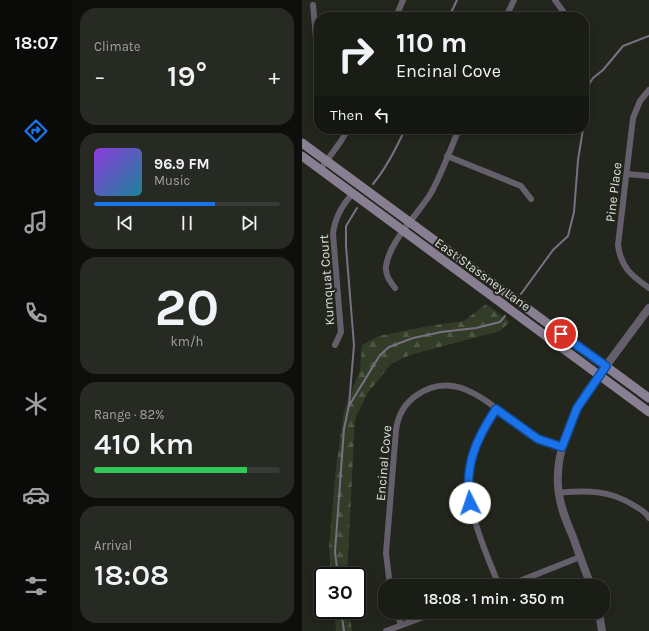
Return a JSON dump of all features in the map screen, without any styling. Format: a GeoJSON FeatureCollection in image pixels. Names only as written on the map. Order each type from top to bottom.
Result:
{"type":"FeatureCollection","features":[{"type":"Feature","properties":{"kind":"main road","name":"East Stassney Lane"},"geometry":{"type":"LineString","coordinates":[[302,143],[649,398]]}},
{"type":"Feature","properties":{"kind":"main road","name":"East Stassney Lane"},"geometry":{"type":"LineString","coordinates":[[302,156],[649,412]]}},
{"type":"Feature","properties":{"kind":"street"},"geometry":{"type":"LineString","coordinates":[[398,12],[403,0]]}},
{"type":"Feature","properties":{"kind":"street"},"geometry":{"type":"LineString","coordinates":[[508,12],[514,0]]}},
{"type":"Feature","properties":{"kind":"street"},"geometry":{"type":"LineString","coordinates":[[555,0],[563,12]]}},
{"type":"Feature","properties":{"kind":"street"},"geometry":{"type":"LineString","coordinates":[[313,5],[314,16]]}},
{"type":"Feature","properties":{"kind":"street","name":"Pine Place"},"geometry":{"type":"LineString","coordinates":[[649,90],[640,101],[633,118],[618,245],[622,262],[629,272],[649,288]]}},
{"type":"Feature","properties":{"kind":"street"},"geometry":{"type":"LineString","coordinates":[[320,170],[345,134]]}},
{"type":"Feature","properties":{"kind":"street"},"geometry":{"type":"LineString","coordinates":[[395,288],[389,281],[386,266],[393,246],[431,192],[457,134]]}},
{"type":"Feature","properties":{"kind":"street"},"geometry":{"type":"LineString","coordinates":[[448,156],[521,186],[531,199]]}},
{"type":"Feature","properties":{"kind":"street"},"geometry":{"type":"LineString","coordinates":[[627,174],[649,176]]}},
{"type":"Feature","properties":{"kind":"street","name":"Kumquat Court"},"geometry":{"type":"LineString","coordinates":[[334,345],[341,332],[333,234],[334,226],[339,212],[355,196]]}},
{"type":"Feature","properties":{"kind":"street"},"geometry":{"type":"LineString","coordinates":[[588,579],[565,517],[558,493],[558,470],[562,447],[577,408],[599,375],[649,308]]}},
{"type":"Feature","properties":{"kind":"street","name":"Encinal Cove"},"geometry":{"type":"LineString","coordinates":[[389,579],[386,553],[396,430],[402,412],[409,401],[420,392],[432,387],[445,385],[465,388],[538,439],[562,447]]}},
{"type":"Feature","properties":{"kind":"street"},"geometry":{"type":"LineString","coordinates":[[496,409],[483,428],[475,447],[469,468],[468,494],[475,523],[496,579]]}},
{"type":"Feature","properties":{"kind":"street"},"geometry":{"type":"LineString","coordinates":[[558,493],[582,490],[610,494],[633,505],[647,514],[649,518]]}},
{"type":"Feature","properties":{"kind":"street"},"geometry":{"type":"LineString","coordinates":[[525,579],[580,557]]}},
{"type":"Feature","properties":{"kind":"street"},"geometry":{"type":"LineString","coordinates":[[399,619],[401,625]]}},
{"type":"Feature","properties":{"kind":"street"},"geometry":{"type":"LineString","coordinates":[[386,631],[418,619]]}},
{"type":"Feature","properties":{"kind":"street"},"geometry":{"type":"LineString","coordinates":[[601,619],[602,631]]}},
{"type":"Feature","properties":{"kind":"green space"},"geometry":{"type":"Polygon","coordinates":[[[486,304],[510,322],[500,331],[410,355],[391,364],[367,394],[355,419],[347,567],[330,567],[329,547],[336,468],[344,411],[360,370],[362,345],[379,336],[428,326],[464,321],[486,304]]]}},
{"type":"Feature","properties":{"kind":"green space"},"geometry":{"type":"Polygon","coordinates":[[[335,619],[350,619],[352,631],[336,631],[335,619]]]}},
{"type":"Feature","properties":{"kind":"waterway"},"geometry":{"type":"LineString","coordinates":[[451,12],[457,0]]}},
{"type":"Feature","properties":{"kind":"waterway"},"geometry":{"type":"LineString","coordinates":[[589,84],[623,46],[649,36]]}},
{"type":"Feature","properties":{"kind":"waterway"},"geometry":{"type":"LineString","coordinates":[[373,184],[391,158],[403,134]]}},
{"type":"Feature","properties":{"kind":"waterway"},"geometry":{"type":"LineString","coordinates":[[521,294],[553,250],[568,236],[574,212],[578,160],[582,134]]}},
{"type":"Feature","properties":{"kind":"waterway"},"geometry":{"type":"LineString","coordinates":[[337,567],[335,552],[344,429],[349,405],[354,345],[346,246],[346,226],[357,208]]}},
{"type":"Feature","properties":{"kind":"waterway"},"geometry":{"type":"LineString","coordinates":[[350,404],[380,355],[389,347],[413,338],[441,332],[476,328],[500,322],[505,316]]}},
{"type":"Feature","properties":{"kind":"waterway"},"geometry":{"type":"LineString","coordinates":[[342,619],[344,631]]}},
{"type":"Feature","properties":{"kind":"route"},"geometry":{"type":"LineString","coordinates":[[470,503],[468,481],[472,456],[483,428],[496,409],[532,436],[544,442],[562,447],[577,408],[606,366],[561,334]]}}]}
